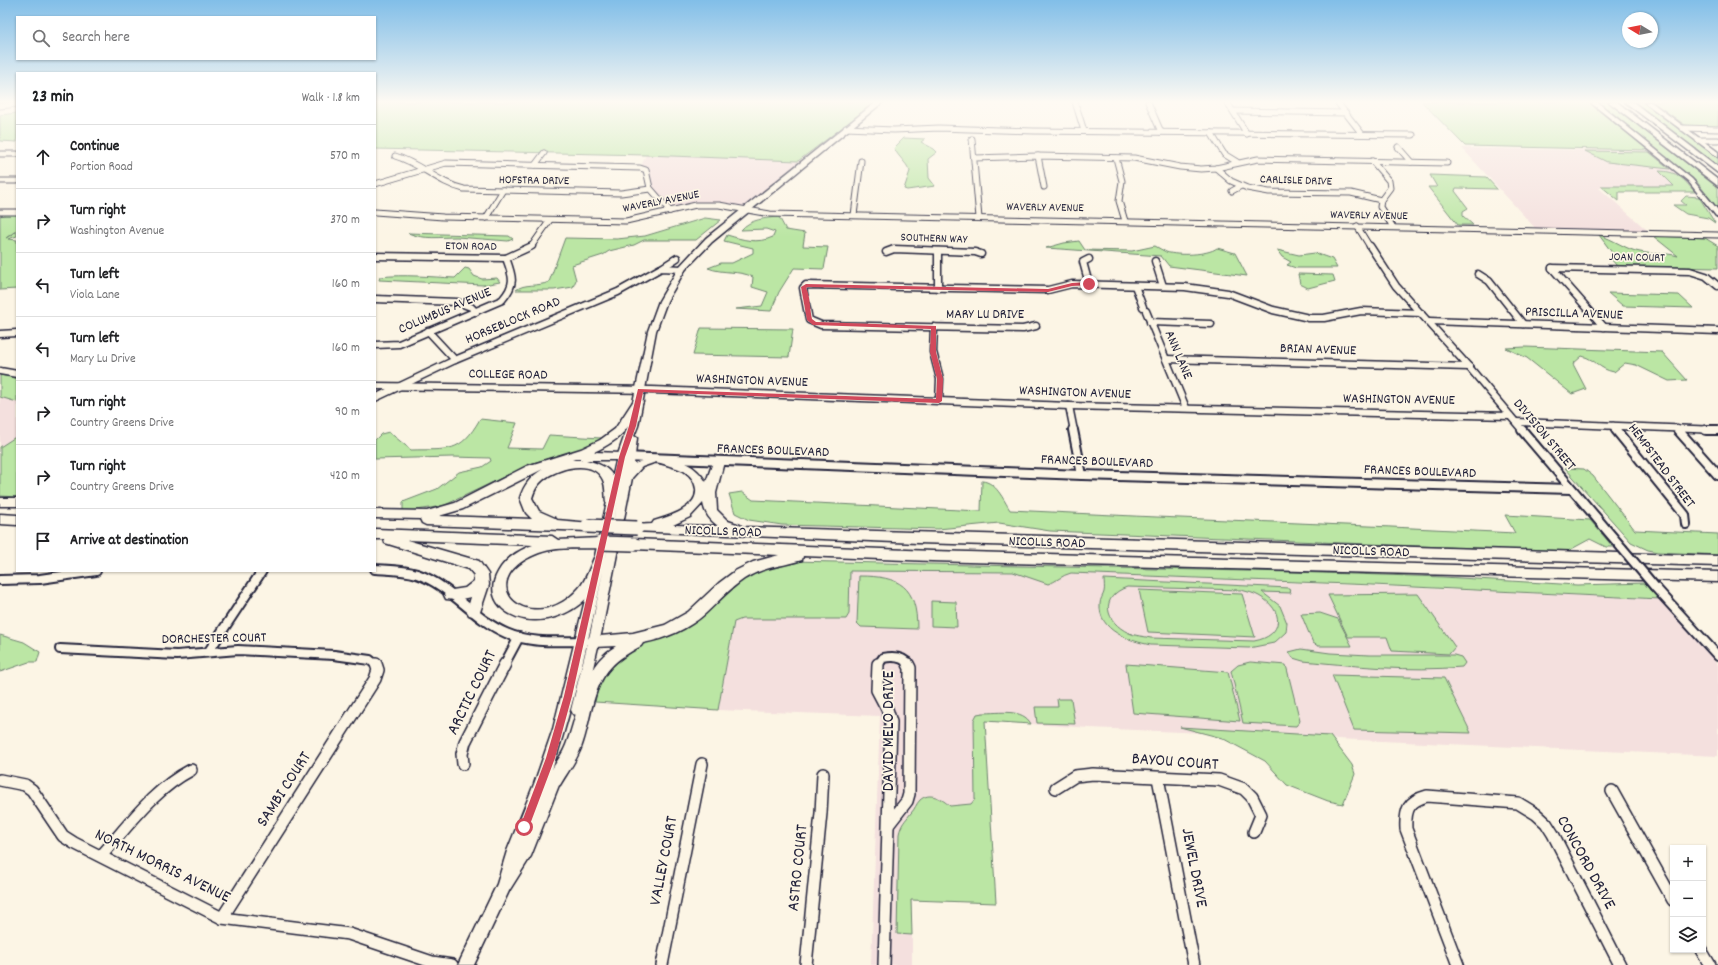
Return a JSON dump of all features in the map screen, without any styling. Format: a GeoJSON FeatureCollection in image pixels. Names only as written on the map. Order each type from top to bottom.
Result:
{"type":"FeatureCollection","features":[{"type":"Feature","properties":{"kind":"highway"},"geometry":{"type":"LineString","coordinates":[[1670,147],[1718,184]]}},
{"type":"Feature","properties":{"kind":"highway"},"geometry":{"type":"LineString","coordinates":[[1687,147],[1718,171]]}},
{"type":"Feature","properties":{"kind":"highway"},"geometry":{"type":"LineString","coordinates":[[376,514],[415,515],[446,511],[465,504],[520,474],[598,447],[613,437],[624,424],[639,396]]}},
{"type":"Feature","properties":{"kind":"highway"},"geometry":{"type":"LineString","coordinates":[[565,458],[593,456],[626,457]]}},
{"type":"Feature","properties":{"kind":"highway"},"geometry":{"type":"LineString","coordinates":[[637,527],[676,520],[690,511],[700,496],[701,484],[695,474],[684,466],[659,459]]}},
{"type":"Feature","properties":{"kind":"highway"},"geometry":{"type":"LineString","coordinates":[[718,462],[709,497],[710,510],[715,517],[723,523],[747,531]]}},
{"type":"Feature","properties":{"kind":"highway"},"geometry":{"type":"LineString","coordinates":[[584,526],[544,520],[533,514],[527,504],[526,496],[534,481],[543,474],[559,466],[577,464],[591,465],[599,469],[608,478],[612,502]]}},
{"type":"Feature","properties":{"kind":"highway"},"geometry":{"type":"LineString","coordinates":[[0,502],[16,502]]}},
{"type":"Feature","properties":{"kind":"highway","name":"NICOLLS ROAD"},"geometry":{"type":"LineString","coordinates":[[376,518],[747,531],[891,538],[1718,560]]}},
{"type":"Feature","properties":{"kind":"highway"},"geometry":{"type":"LineString","coordinates":[[0,519],[16,520]]}},
{"type":"Feature","properties":{"kind":"highway"},"geometry":{"type":"LineString","coordinates":[[376,534],[583,543]]}},
{"type":"Feature","properties":{"kind":"highway"},"geometry":{"type":"LineString","coordinates":[[376,538],[398,542],[467,561],[479,571],[482,581],[481,589],[474,606],[474,611]]}},
{"type":"Feature","properties":{"kind":"highway"},"geometry":{"type":"LineString","coordinates":[[583,543],[541,547],[518,558],[509,566],[500,580],[499,590],[502,599],[512,609],[521,613],[538,614],[556,611],[572,603],[583,594],[600,559]]}},
{"type":"Feature","properties":{"kind":"highway","name":"NICOLLS ROAD"},"geometry":{"type":"LineString","coordinates":[[583,543],[871,554],[1718,577]]}},
{"type":"Feature","properties":{"kind":"highway"},"geometry":{"type":"LineString","coordinates":[[554,780],[573,748],[590,688],[599,669],[617,653],[688,619],[705,606],[730,582],[760,565],[793,557],[871,554]]}},
{"type":"Feature","properties":{"kind":"highway"},"geometry":{"type":"LineString","coordinates":[[451,595],[469,593],[477,588],[482,581]]}},
{"type":"Feature","properties":{"kind":"highway"},"geometry":{"type":"LineString","coordinates":[[588,641],[646,638]]}},
{"type":"Feature","properties":{"kind":"main road"},"geometry":{"type":"LineString","coordinates":[[466,965],[504,886],[526,851],[572,729],[588,641],[600,559],[612,502],[626,457],[657,315],[666,295],[682,269],[703,246],[823,147]]}},
{"type":"Feature","properties":{"kind":"main road"},"geometry":{"type":"LineString","coordinates":[[1649,147],[1690,180],[1718,215]]}},
{"type":"Feature","properties":{"kind":"main road"},"geometry":{"type":"LineString","coordinates":[[1708,147],[1718,154]]}},
{"type":"Feature","properties":{"kind":"main road"},"geometry":{"type":"LineString","coordinates":[[504,886],[514,851],[550,758],[588,641],[627,478],[626,457]]}},
{"type":"Feature","properties":{"kind":"main road"},"geometry":{"type":"LineString","coordinates":[[627,478],[637,466],[659,459]]}},
{"type":"Feature","properties":{"kind":"street"},"geometry":{"type":"LineString","coordinates":[[973,147],[979,218]]}},
{"type":"Feature","properties":{"kind":"street"},"geometry":{"type":"LineString","coordinates":[[1220,147],[1224,154],[1237,162]]}},
{"type":"Feature","properties":{"kind":"street"},"geometry":{"type":"LineString","coordinates":[[1398,147],[1411,162]]}},
{"type":"Feature","properties":{"kind":"street"},"geometry":{"type":"LineString","coordinates":[[535,165],[544,153]]}},
{"type":"Feature","properties":{"kind":"street"},"geometry":{"type":"LineString","coordinates":[[0,154],[16,154]]}},
{"type":"Feature","properties":{"kind":"street","name":"HOFSTRA DRIVE"},"geometry":{"type":"LineString","coordinates":[[395,156],[404,158],[444,184],[456,188],[621,193],[650,188]]}},
{"type":"Feature","properties":{"kind":"street"},"geometry":{"type":"LineString","coordinates":[[974,158],[1038,156],[1116,158],[1149,160],[1189,168],[1216,168],[1237,162],[1262,159],[1447,162]]}},
{"type":"Feature","properties":{"kind":"street"},"geometry":{"type":"LineString","coordinates":[[1038,156],[1044,187]]}},
{"type":"Feature","properties":{"kind":"street"},"geometry":{"type":"LineString","coordinates":[[1116,158],[1122,181],[1119,201],[1125,221]]}},
{"type":"Feature","properties":{"kind":"street"},"geometry":{"type":"LineString","coordinates":[[854,215],[861,161]]}},
{"type":"Feature","properties":{"kind":"street"},"geometry":{"type":"LineString","coordinates":[[1372,161],[1390,184],[1388,191],[1381,200],[1380,207],[1393,227]]}},
{"type":"Feature","properties":{"kind":"street"},"geometry":{"type":"LineString","coordinates":[[376,184],[440,164],[455,163],[644,168],[646,170],[646,181],[650,188],[670,211]]}},
{"type":"Feature","properties":{"kind":"street","name":"CARLISLE DRIVE"},"geometry":{"type":"LineString","coordinates":[[1216,168],[1231,181],[1242,186],[1269,192],[1358,194],[1381,200]]}},
{"type":"Feature","properties":{"kind":"street"},"geometry":{"type":"LineString","coordinates":[[0,181],[16,181]]}},
{"type":"Feature","properties":{"kind":"street"},"geometry":{"type":"LineString","coordinates":[[1232,191],[1242,186]]}},
{"type":"Feature","properties":{"kind":"street"},"geometry":{"type":"LineString","coordinates":[[486,218],[503,190]]}},
{"type":"Feature","properties":{"kind":"street","name":"WAVERLY AVENUE"},"geometry":{"type":"LineString","coordinates":[[376,212],[486,218],[626,221],[696,205],[708,204],[770,214],[1718,235]]}},
{"type":"Feature","properties":{"kind":"street"},"geometry":{"type":"LineString","coordinates":[[0,212],[16,212]]}},
{"type":"Feature","properties":{"kind":"street","name":"ETON ROAD"},"geometry":{"type":"LineString","coordinates":[[376,256],[484,259],[506,258],[532,246],[550,220]]}},
{"type":"Feature","properties":{"kind":"street","name":"DIVISION STREET"},"geometry":{"type":"LineString","coordinates":[[1356,226],[1396,286],[1469,367],[1655,587],[1718,656]]}},
{"type":"Feature","properties":{"kind":"street","name":"SOUTHERN WAY"},"geometry":{"type":"LineString","coordinates":[[886,252],[894,249],[975,252],[981,254]]}},
{"type":"Feature","properties":{"kind":"street"},"geometry":{"type":"LineString","coordinates":[[938,251],[938,288],[1048,290],[1072,284],[1163,286],[1218,291],[1280,312],[1309,318],[1324,318],[1361,311],[1421,313]]}},
{"type":"Feature","properties":{"kind":"street","name":"COLUMBUS AVENUE"},"geometry":{"type":"LineString","coordinates":[[376,346],[399,344],[502,300],[512,287],[514,281],[506,258]]}},
{"type":"Feature","properties":{"kind":"street","name":"HORSEBLOCK ROAD"},"geometry":{"type":"LineString","coordinates":[[376,398],[455,360],[618,292],[677,258]]}},
{"type":"Feature","properties":{"kind":"street"},"geometry":{"type":"LineString","coordinates":[[1089,259],[1084,262],[1089,284]]}},
{"type":"Feature","properties":{"kind":"street"},"geometry":{"type":"LineString","coordinates":[[1155,261],[1163,286]]}},
{"type":"Feature","properties":{"kind":"street"},"geometry":{"type":"LineString","coordinates":[[662,268],[668,267],[682,269]]}},
{"type":"Feature","properties":{"kind":"street","name":"JOAN COURT"},"geometry":{"type":"LineString","coordinates":[[1604,327],[1552,268],[1690,271],[1706,276],[1718,286]]}},
{"type":"Feature","properties":{"kind":"street"},"geometry":{"type":"LineString","coordinates":[[1478,274],[1489,281],[1523,324]]}},
{"type":"Feature","properties":{"kind":"street","name":"MARY LU DRIVE"},"geometry":{"type":"LineString","coordinates":[[938,288],[806,285],[803,288],[806,293],[805,300],[809,320],[815,324],[1023,329],[1036,326]]}},
{"type":"Feature","properties":{"kind":"street","name":"ANN LANE"},"geometry":{"type":"LineString","coordinates":[[1135,286],[1186,408]]}},
{"type":"Feature","properties":{"kind":"street"},"geometry":{"type":"LineString","coordinates":[[376,299],[457,302],[471,307],[476,312]]}},
{"type":"Feature","properties":{"kind":"street","name":"PRISCILLA AVENUE"},"geometry":{"type":"LineString","coordinates":[[1429,321],[1718,331]]}},
{"type":"Feature","properties":{"kind":"street"},"geometry":{"type":"LineString","coordinates":[[1150,322],[1210,324]]}},
{"type":"Feature","properties":{"kind":"street"},"geometry":{"type":"LineString","coordinates":[[934,327],[933,352],[940,379],[939,401]]}},
{"type":"Feature","properties":{"kind":"street"},"geometry":{"type":"LineString","coordinates":[[428,331],[455,360]]}},
{"type":"Feature","properties":{"kind":"street"},"geometry":{"type":"LineString","coordinates":[[0,333],[16,333]]}},
{"type":"Feature","properties":{"kind":"street","name":"BRIAN AVENUE"},"geometry":{"type":"LineString","coordinates":[[1166,359],[1469,367]]}},
{"type":"Feature","properties":{"kind":"street"},"geometry":{"type":"LineString","coordinates":[[0,371],[16,374]]}},
{"type":"Feature","properties":{"kind":"street","name":"COLLEGE ROAD"},"geometry":{"type":"LineString","coordinates":[[376,386],[639,396]]}},
{"type":"Feature","properties":{"kind":"street","name":"WASHINGTON AVENUE"},"geometry":{"type":"LineString","coordinates":[[639,396],[939,401],[1069,406],[1186,408],[1513,419],[1613,426],[1718,430]]}},
{"type":"Feature","properties":{"kind":"street"},"geometry":{"type":"LineString","coordinates":[[1069,406],[1082,475]]}},
{"type":"Feature","properties":{"kind":"street","name":"HEMPSTEAD STREET"},"geometry":{"type":"LineString","coordinates":[[1613,426],[1685,515],[1686,524]]}},
{"type":"Feature","properties":{"kind":"street"},"geometry":{"type":"LineString","coordinates":[[1677,428],[1718,475]]}},
{"type":"Feature","properties":{"kind":"street","name":"FRANCES BOULEVARD"},"geometry":{"type":"LineString","coordinates":[[626,457],[718,462],[1082,475],[1571,489]]}},
{"type":"Feature","properties":{"kind":"street"},"geometry":{"type":"LineString","coordinates":[[376,569],[417,574],[431,580],[500,629],[519,637],[538,640],[588,641]]}},
{"type":"Feature","properties":{"kind":"street"},"geometry":{"type":"LineString","coordinates":[[0,580],[47,578],[89,572]]}},
{"type":"Feature","properties":{"kind":"street"},"geometry":{"type":"LineString","coordinates":[[209,651],[261,572]]}},
{"type":"Feature","properties":{"kind":"street","name":"ARCTIC COURT"},"geometry":{"type":"LineString","coordinates":[[463,764],[462,754],[465,742],[519,637]]}},
{"type":"Feature","properties":{"kind":"street","name":"DORCHESTER COURT"},"geometry":{"type":"LineString","coordinates":[[60,650],[177,655],[209,651],[238,650],[334,655],[370,660],[376,664],[378,670],[375,679]]}},
{"type":"Feature","properties":{"kind":"street","name":"DAVID MELO DRIVE"},"geometry":{"type":"LineString","coordinates":[[884,965],[891,722],[887,709],[877,690],[878,664],[883,658],[895,656],[905,660],[910,668],[909,794],[907,801],[889,824]]}},
{"type":"Feature","properties":{"kind":"street","name":"SAMBI COURT"},"geometry":{"type":"LineString","coordinates":[[222,918],[375,679]]}},
{"type":"Feature","properties":{"kind":"street","name":"VALLEY COURT"},"geometry":{"type":"LineString","coordinates":[[662,965],[702,764]]}},
{"type":"Feature","properties":{"kind":"street"},"geometry":{"type":"LineString","coordinates":[[101,856],[143,808],[167,784],[191,770]]}},
{"type":"Feature","properties":{"kind":"street","name":"ASTRO COURT"},"geometry":{"type":"LineString","coordinates":[[806,965],[821,813],[823,774]]}},
{"type":"Feature","properties":{"kind":"street","name":"BAYOU COURT"},"geometry":{"type":"LineString","coordinates":[[1056,788],[1075,776],[1093,774],[1219,780],[1244,789],[1252,797],[1261,815],[1254,832]]}},
{"type":"Feature","properties":{"kind":"street","name":"JEWEL DRIVE"},"geometry":{"type":"LineString","coordinates":[[1158,778],[1194,965]]}},
{"type":"Feature","properties":{"kind":"street","name":"NORTH MORRIS AVENUE"},"geometry":{"type":"LineString","coordinates":[[0,780],[25,785],[32,790],[63,836],[222,918],[350,934],[432,962],[452,965]]}},
{"type":"Feature","properties":{"kind":"street"},"geometry":{"type":"LineString","coordinates":[[1612,791],[1670,895]]}},
{"type":"Feature","properties":{"kind":"street","name":"CONCORD DRIVE"},"geometry":{"type":"LineString","coordinates":[[1458,965],[1406,829],[1405,815],[1408,804],[1416,799],[1427,796],[1518,803],[1526,807],[1546,823],[1620,965]]}},
{"type":"Feature","properties":{"kind":"street"},"geometry":{"type":"LineString","coordinates":[[1703,953],[1710,965]]}},
{"type":"Feature","properties":{"kind":"shaded area"},"geometry":{"type":"Polygon","coordinates":[[[1462,148],[1650,151],[1685,179],[1696,191],[1599,188],[1648,231],[1536,229],[1462,148]]]}},
{"type":"Feature","properties":{"kind":"shaded area"},"geometry":{"type":"Polygon","coordinates":[[[646,155],[792,159],[805,162],[744,211],[708,204],[670,211],[653,192],[646,172],[640,168],[646,155]]]}},
{"type":"Feature","properties":{"kind":"shaded area"},"geometry":{"type":"Polygon","coordinates":[[[0,371],[16,374],[16,455],[0,471],[0,371]]]}},
{"type":"Feature","properties":{"kind":"shaded area"},"geometry":{"type":"Polygon","coordinates":[[[850,571],[1071,573],[1660,599],[1718,665],[1718,756],[1090,728],[985,721],[996,902],[912,899],[912,965],[871,965],[880,716],[718,710],[734,622],[742,619],[846,619],[849,614],[850,571]]]}},
{"type":"Feature","properties":{"kind":"green space"},"geometry":{"type":"Polygon","coordinates":[[[376,147],[816,147],[798,161],[646,155],[376,149],[376,147]]]}},
{"type":"Feature","properties":{"kind":"green space"},"geometry":{"type":"Polygon","coordinates":[[[930,147],[934,149],[937,152],[928,159],[929,178],[935,186],[907,190],[904,189],[910,171],[894,148],[930,147]]]}},
{"type":"Feature","properties":{"kind":"green space"},"geometry":{"type":"Polygon","coordinates":[[[1513,147],[1645,147],[1649,150],[1513,147]]]}},
{"type":"Feature","properties":{"kind":"green space"},"geometry":{"type":"Polygon","coordinates":[[[1653,147],[1666,147],[1718,188],[1718,209],[1697,182],[1653,147]]]}},
{"type":"Feature","properties":{"kind":"green space"},"geometry":{"type":"Polygon","coordinates":[[[1694,147],[1706,147],[1718,156],[1718,165],[1694,147]]]}},
{"type":"Feature","properties":{"kind":"green space"},"geometry":{"type":"Polygon","coordinates":[[[1585,151],[1649,152],[1670,169],[1607,162],[1585,151]]]}},
{"type":"Feature","properties":{"kind":"green space"},"geometry":{"type":"Polygon","coordinates":[[[1659,171],[1666,171],[1676,174],[1695,192],[1619,192],[1619,201],[1601,186],[1674,186],[1659,171]]]}},
{"type":"Feature","properties":{"kind":"green space"},"geometry":{"type":"Polygon","coordinates":[[[1430,175],[1486,177],[1497,189],[1456,188],[1455,191],[1468,208],[1463,211],[1463,216],[1473,225],[1458,225],[1428,187],[1437,187],[1430,175]]]}},
{"type":"Feature","properties":{"kind":"green space"},"geometry":{"type":"Polygon","coordinates":[[[1686,196],[1699,197],[1715,223],[1708,218],[1686,214],[1673,205],[1686,205],[1681,201],[1686,196]]]}},
{"type":"Feature","properties":{"kind":"green space"},"geometry":{"type":"Polygon","coordinates":[[[16,214],[16,231],[6,238],[16,232],[16,236],[8,239],[16,240],[16,289],[0,290],[0,216],[16,214]]]}},
{"type":"Feature","properties":{"kind":"green space"},"geometry":{"type":"Polygon","coordinates":[[[779,217],[786,230],[805,233],[803,246],[828,247],[824,269],[794,268],[779,292],[771,311],[736,309],[762,306],[768,292],[752,287],[753,277],[748,275],[708,268],[721,263],[732,263],[753,253],[753,248],[724,241],[727,235],[756,241],[773,237],[775,232],[766,229],[741,230],[749,223],[754,221],[779,217]]]}},
{"type":"Feature","properties":{"kind":"green space"},"geometry":{"type":"Polygon","coordinates":[[[705,218],[721,220],[696,240],[644,240],[634,245],[609,251],[603,255],[572,265],[576,280],[573,287],[554,290],[516,290],[523,286],[549,282],[565,238],[617,239],[645,236],[705,218]]]}},
{"type":"Feature","properties":{"kind":"green space"},"geometry":{"type":"Polygon","coordinates":[[[408,233],[509,236],[513,239],[508,241],[457,237],[420,237],[408,233]]]}},
{"type":"Feature","properties":{"kind":"green space"},"geometry":{"type":"Polygon","coordinates":[[[1599,235],[1635,251],[1678,256],[1653,236],[1705,238],[1718,246],[1718,268],[1617,266],[1610,258],[1613,254],[1599,235]]]}},
{"type":"Feature","properties":{"kind":"green space"},"geometry":{"type":"Polygon","coordinates":[[[1079,241],[1085,250],[1132,251],[1155,246],[1166,252],[1185,254],[1207,252],[1217,248],[1235,253],[1247,276],[1169,266],[1161,256],[1046,248],[1079,241]]]}},
{"type":"Feature","properties":{"kind":"green space"},"geometry":{"type":"Polygon","coordinates":[[[1277,250],[1299,255],[1315,253],[1332,259],[1337,268],[1296,268],[1287,265],[1291,262],[1282,257],[1277,250]]]}},
{"type":"Feature","properties":{"kind":"green space"},"geometry":{"type":"Polygon","coordinates":[[[465,268],[469,269],[474,276],[482,279],[497,278],[500,282],[483,285],[379,280],[380,277],[398,276],[455,278],[465,268]]]}},
{"type":"Feature","properties":{"kind":"green space"},"geometry":{"type":"Polygon","coordinates":[[[1298,274],[1333,275],[1335,281],[1308,288],[1300,284],[1298,274]]]}},
{"type":"Feature","properties":{"kind":"green space"},"geometry":{"type":"Polygon","coordinates":[[[1608,293],[1679,295],[1693,308],[1623,306],[1608,293]]]}},
{"type":"Feature","properties":{"kind":"green space"},"geometry":{"type":"Polygon","coordinates":[[[701,328],[793,329],[789,357],[693,355],[701,328]]]}},
{"type":"Feature","properties":{"kind":"green space"},"geometry":{"type":"Polygon","coordinates":[[[1525,347],[1662,352],[1687,380],[1669,381],[1636,365],[1625,363],[1614,372],[1609,371],[1582,356],[1573,364],[1586,389],[1572,394],[1527,358],[1506,348],[1525,347]]]}},
{"type":"Feature","properties":{"kind":"green space"},"geometry":{"type":"Polygon","coordinates":[[[0,375],[16,378],[16,402],[0,397],[0,375]]]}},
{"type":"Feature","properties":{"kind":"green space"},"geometry":{"type":"Polygon","coordinates":[[[480,419],[517,423],[507,448],[542,449],[549,435],[601,438],[592,446],[533,463],[443,506],[403,512],[403,502],[437,489],[459,472],[482,467],[491,461],[490,458],[452,457],[376,459],[376,439],[381,434],[389,432],[411,450],[435,450],[452,447],[459,444],[473,430],[480,419]]]}},
{"type":"Feature","properties":{"kind":"green space"},"geometry":{"type":"Polygon","coordinates":[[[16,437],[16,497],[0,496],[0,447],[16,437]]]}},
{"type":"Feature","properties":{"kind":"green space"},"geometry":{"type":"Polygon","coordinates":[[[1565,468],[1584,469],[1593,476],[1635,530],[1718,534],[1718,555],[1659,552],[1648,550],[1631,542],[1565,468]]]}},
{"type":"Feature","properties":{"kind":"green space"},"geometry":{"type":"Polygon","coordinates":[[[982,481],[991,484],[995,488],[1002,496],[1010,510],[1515,533],[1505,515],[1590,520],[1613,547],[1606,547],[1590,539],[1566,552],[1050,531],[999,523],[938,529],[782,525],[749,520],[735,513],[729,494],[742,492],[753,500],[981,511],[982,481]]]}},
{"type":"Feature","properties":{"kind":"green space"},"geometry":{"type":"Polygon","coordinates":[[[792,561],[1291,572],[1443,577],[1577,585],[1646,583],[1660,599],[1373,585],[1071,573],[1048,584],[1013,572],[850,571],[849,614],[846,619],[742,619],[734,622],[718,710],[595,702],[598,689],[605,672],[636,646],[680,630],[742,580],[757,572],[792,561]]]}},
{"type":"Feature","properties":{"kind":"green space"},"geometry":{"type":"Polygon","coordinates":[[[859,576],[885,578],[895,581],[903,586],[909,593],[914,603],[917,629],[861,627],[857,623],[859,576]]]}},
{"type":"Feature","properties":{"kind":"green space"},"geometry":{"type":"Polygon","coordinates":[[[1104,579],[1289,588],[1291,593],[1262,592],[1280,606],[1287,623],[1286,632],[1274,643],[1249,648],[1151,645],[1134,641],[1117,633],[1104,621],[1101,613],[1100,601],[1104,593],[1104,579]],[[1127,587],[1118,591],[1112,597],[1108,610],[1115,623],[1121,628],[1129,633],[1151,638],[1254,641],[1271,634],[1276,628],[1278,622],[1277,615],[1273,608],[1257,595],[1241,590],[1127,587]]]}},
{"type":"Feature","properties":{"kind":"green space"},"geometry":{"type":"Polygon","coordinates":[[[1139,590],[1242,594],[1255,637],[1148,632],[1139,590]]]}},
{"type":"Feature","properties":{"kind":"green space"},"geometry":{"type":"Polygon","coordinates":[[[1418,594],[1455,647],[1449,654],[1392,651],[1387,637],[1348,637],[1328,595],[1418,594]]]}},
{"type":"Feature","properties":{"kind":"green space"},"geometry":{"type":"Polygon","coordinates":[[[931,601],[956,602],[957,627],[931,626],[931,601]]]}},
{"type":"Feature","properties":{"kind":"green space"},"geometry":{"type":"Polygon","coordinates":[[[1320,613],[1338,619],[1352,646],[1318,646],[1313,643],[1301,614],[1320,613]]]}},
{"type":"Feature","properties":{"kind":"green space"},"geometry":{"type":"Polygon","coordinates":[[[0,635],[24,642],[40,652],[37,662],[29,662],[0,672],[0,635]]]}},
{"type":"Feature","properties":{"kind":"green space"},"geometry":{"type":"Polygon","coordinates":[[[1301,649],[1330,653],[1369,655],[1454,655],[1461,657],[1465,663],[1462,667],[1422,669],[1343,665],[1303,661],[1293,658],[1289,652],[1301,649]]]}},
{"type":"Feature","properties":{"kind":"green space"},"geometry":{"type":"Polygon","coordinates":[[[1250,662],[1286,665],[1300,721],[1296,726],[1243,723],[1231,671],[1238,665],[1250,662]]]}},
{"type":"Feature","properties":{"kind":"green space"},"geometry":{"type":"Polygon","coordinates":[[[1126,664],[1228,672],[1240,721],[1133,713],[1126,664]]]}},
{"type":"Feature","properties":{"kind":"green space"},"geometry":{"type":"Polygon","coordinates":[[[1332,675],[1444,678],[1471,733],[1354,730],[1332,675]]]}},
{"type":"Feature","properties":{"kind":"green space"},"geometry":{"type":"Polygon","coordinates":[[[1057,699],[1071,699],[1075,724],[1037,723],[1035,707],[1058,707],[1057,699]]]}},
{"type":"Feature","properties":{"kind":"green space"},"geometry":{"type":"Polygon","coordinates":[[[1017,713],[1027,719],[1031,724],[985,721],[996,903],[911,900],[912,935],[897,934],[899,834],[901,828],[920,800],[924,797],[936,797],[950,806],[971,804],[975,799],[974,720],[977,714],[1017,713]]]}},
{"type":"Feature","properties":{"kind":"green space"},"geometry":{"type":"Polygon","coordinates":[[[1180,727],[1330,736],[1352,765],[1355,774],[1343,804],[1328,801],[1287,785],[1265,761],[1222,738],[1180,727]]]}},
{"type":"Feature","properties":{"kind":"route"},"geometry":{"type":"LineString","coordinates":[[524,827],[560,729],[592,596],[622,457],[632,426],[640,390],[939,401],[939,370],[933,352],[934,327],[815,324],[809,320],[805,300],[806,293],[803,288],[806,285],[1048,290],[1058,289],[1072,284],[1089,284]]}}]}
